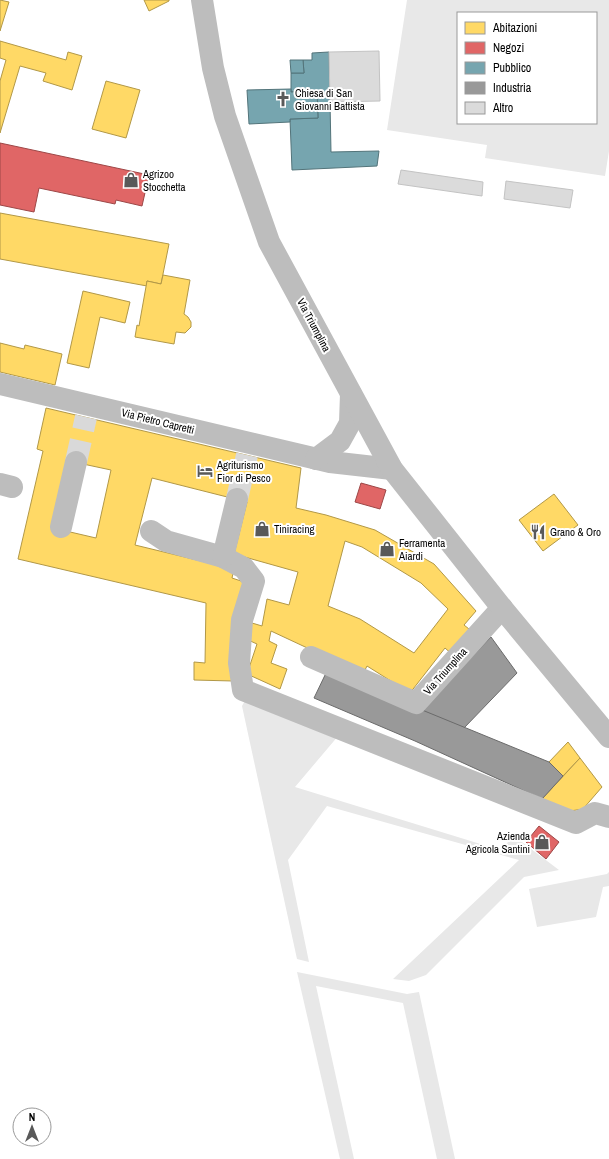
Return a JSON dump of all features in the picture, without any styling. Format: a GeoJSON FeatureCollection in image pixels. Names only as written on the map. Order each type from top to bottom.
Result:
{"type":"FeatureCollection","features":[{"type":"Feature","properties":{"kind":"main road","name":"Via Triumplina"},"geometry":{"type":"LineString","coordinates":[[201,2],[213,68],[226,116],[269,242],[392,469],[502,608],[609,737]]}},
{"type":"Feature","properties":{"kind":"main road","name":"Via Pietro Capretti"},"geometry":{"type":"LineString","coordinates":[[0,384],[87,411],[249,449],[316,459],[338,464],[392,469]]}},
{"type":"Feature","properties":{"kind":"main road"},"geometry":{"type":"LineString","coordinates":[[316,459],[340,441],[350,423],[351,394]]}},
{"type":"Feature","properties":{"kind":"main road"},"geometry":{"type":"LineString","coordinates":[[61,527],[76,462]]}},
{"type":"Feature","properties":{"kind":"main road"},"geometry":{"type":"LineString","coordinates":[[223,556],[237,499]]}},
{"type":"Feature","properties":{"kind":"main road"},"geometry":{"type":"LineString","coordinates":[[152,530],[166,541],[223,556],[244,568],[254,581],[242,620],[239,663],[243,690],[576,823],[595,813],[609,817]]}},
{"type":"Feature","properties":{"kind":"main road","name":"Via Triumplina"},"geometry":{"type":"LineString","coordinates":[[311,657],[416,703],[502,608]]}},
{"type":"Feature","properties":{"kind":"shaded area"},"geometry":{"type":"Polygon","coordinates":[[[407,0],[609,0],[609,151],[605,176],[485,158],[487,145],[387,130],[407,0]]]}},
{"type":"Feature","properties":{"kind":"shaded area"},"geometry":{"type":"Polygon","coordinates":[[[247,697],[339,735],[295,787],[500,850],[514,836],[559,870],[524,877],[426,975],[409,981],[393,979],[519,860],[327,806],[288,860],[309,962],[297,959],[242,706],[247,697]]]}},
{"type":"Feature","properties":{"kind":"shaded area"},"geometry":{"type":"Polygon","coordinates":[[[609,872],[609,886],[603,887],[596,917],[537,927],[529,889],[607,874],[609,872]]]}},
{"type":"Feature","properties":{"kind":"shaded area"},"geometry":{"type":"Polygon","coordinates":[[[297,972],[407,994],[419,992],[455,1159],[437,1159],[403,1003],[316,986],[354,1159],[340,1159],[297,972]]]}},
{"type":"Feature","properties":{"kind":"building: Abitazioni"},"geometry":{"type":"Polygon","coordinates":[[[0,0],[9,2],[0,31],[0,0]]]}},
{"type":"Feature","properties":{"kind":"building: Abitazioni"},"geometry":{"type":"Polygon","coordinates":[[[144,0],[169,0],[169,1],[149,11],[144,0]]]}},
{"type":"Feature","properties":{"kind":"building: Abitazioni"},"geometry":{"type":"Polygon","coordinates":[[[0,41],[66,60],[68,52],[82,56],[72,90],[43,81],[46,73],[20,66],[0,133],[0,81],[6,60],[0,58],[0,41]]]}},
{"type":"Feature","properties":{"kind":"building: Abitazioni"},"geometry":{"type":"Polygon","coordinates":[[[106,81],[140,90],[126,138],[92,129],[106,81]]]}},
{"type":"Feature","properties":{"kind":"building: Abitazioni"},"geometry":{"type":"Polygon","coordinates":[[[0,213],[169,244],[161,284],[147,281],[147,286],[0,259],[0,213]]]}},
{"type":"Feature","properties":{"kind":"building: Abitazioni"},"geometry":{"type":"Polygon","coordinates":[[[163,275],[190,280],[184,314],[191,322],[191,327],[185,333],[176,332],[174,344],[135,337],[137,325],[139,326],[147,281],[161,284],[163,275]]]}},
{"type":"Feature","properties":{"kind":"building: Abitazioni"},"geometry":{"type":"Polygon","coordinates":[[[83,291],[130,302],[125,323],[100,317],[89,368],[67,363],[83,291]]]}},
{"type":"Feature","properties":{"kind":"building: Abitazioni"},"geometry":{"type":"Polygon","coordinates":[[[0,343],[24,349],[25,345],[62,354],[55,385],[0,372],[0,343]]]}},
{"type":"Feature","properties":{"kind":"building: Abitazioni"},"geometry":{"type":"Polygon","coordinates":[[[46,408],[301,468],[296,508],[326,515],[375,530],[434,564],[476,611],[464,625],[469,629],[453,655],[445,648],[410,693],[367,666],[363,674],[271,631],[269,641],[277,645],[271,663],[287,669],[280,689],[247,674],[257,644],[246,639],[252,623],[262,626],[267,599],[289,605],[298,572],[234,554],[247,502],[152,478],[135,545],[234,569],[232,578],[244,582],[233,681],[194,680],[194,662],[205,663],[206,603],[18,559],[43,451],[37,449],[46,408]],[[69,461],[53,528],[96,538],[111,470],[69,461]],[[345,541],[328,606],[360,619],[414,653],[448,609],[421,583],[362,547],[345,541]]]}},
{"type":"Feature","properties":{"kind":"building: Abitazioni"},"geometry":{"type":"Polygon","coordinates":[[[554,494],[578,525],[543,551],[519,520],[554,494]]]}},
{"type":"Feature","properties":{"kind":"building: Abitazioni"},"geometry":{"type":"Polygon","coordinates":[[[568,742],[580,758],[563,776],[549,762],[568,742]]]}},
{"type":"Feature","properties":{"kind":"building: Abitazioni"},"geometry":{"type":"Polygon","coordinates":[[[580,758],[602,787],[583,809],[570,811],[542,799],[580,758]]]}},
{"type":"Feature","properties":{"kind":"building: Negozi"},"geometry":{"type":"Polygon","coordinates":[[[0,143],[149,175],[142,206],[116,200],[115,204],[39,188],[34,212],[0,205],[0,143]]]}},
{"type":"Feature","properties":{"kind":"building: Negozi"},"geometry":{"type":"Polygon","coordinates":[[[361,483],[386,490],[380,509],[355,502],[361,483]]]}},
{"type":"Feature","properties":{"kind":"building: Negozi","name":"Azienda Agricola Santini"},"geometry":{"type":"Polygon","coordinates":[[[539,826],[559,842],[546,859],[526,842],[539,826]]]}},
{"type":"Feature","properties":{"kind":"building: Pubblico"},"geometry":{"type":"Polygon","coordinates":[[[329,52],[331,152],[379,151],[377,166],[292,170],[290,119],[318,118],[317,91],[291,92],[291,73],[304,73],[303,60],[312,60],[312,53],[329,52]]]}},
{"type":"Feature","properties":{"kind":"building: Pubblico"},"geometry":{"type":"Polygon","coordinates":[[[290,60],[303,60],[304,73],[291,73],[290,60]]]}},
{"type":"Feature","properties":{"kind":"building: Pubblico","name":"Chiesa di San Giovanni Battista"},"geometry":{"type":"Polygon","coordinates":[[[291,89],[291,92],[317,91],[318,118],[290,119],[290,122],[249,124],[247,90],[291,89]]]}},
{"type":"Feature","properties":{"kind":"building: Industria"},"geometry":{"type":"Polygon","coordinates":[[[491,637],[517,673],[464,728],[420,710],[491,637]]]}},
{"type":"Feature","properties":{"kind":"building: Industria"},"geometry":{"type":"Polygon","coordinates":[[[327,671],[549,762],[563,776],[542,799],[415,741],[314,698],[327,671]]]}},
{"type":"Feature","properties":{"kind":"building: Altro"},"geometry":{"type":"Polygon","coordinates":[[[379,51],[380,101],[330,102],[329,52],[379,51]]]}},
{"type":"Feature","properties":{"kind":"building: Altro"},"geometry":{"type":"Polygon","coordinates":[[[401,170],[483,182],[482,196],[398,184],[401,170]]]}},
{"type":"Feature","properties":{"kind":"building: Altro"},"geometry":{"type":"Polygon","coordinates":[[[506,181],[573,190],[570,208],[504,199],[506,181]]]}},
{"type":"Feature","properties":{"kind":"tunnel"},"geometry":{"type":"LineString","coordinates":[[76,462],[86,417]]}},
{"type":"Feature","properties":{"kind":"tunnel"},"geometry":{"type":"LineString","coordinates":[[237,499],[247,455]]}},
{"type":"Feature","properties":{"kind":"place","name":"Chiesa di San Giovanni Battista"},"geometry":{"type":"Point","coordinates":[283,99]}},
{"type":"Feature","properties":{"kind":"place","name":"Agrizoo Stocchetta"},"geometry":{"type":"Point","coordinates":[131,180]}},
{"type":"Feature","properties":{"kind":"place","name":"Agriturismo Fior di Pesco"},"geometry":{"type":"Point","coordinates":[205,471]}},
{"type":"Feature","properties":{"kind":"place","name":"Tiniracing"},"geometry":{"type":"Point","coordinates":[262,529]}},
{"type":"Feature","properties":{"kind":"place","name":"Grano & Oro"},"geometry":{"type":"Point","coordinates":[538,532]}},
{"type":"Feature","properties":{"kind":"place","name":"Ferramenta Aiardi"},"geometry":{"type":"Point","coordinates":[387,549]}},
{"type":"Feature","properties":{"kind":"place","name":"Azienda Agricola Santini"},"geometry":{"type":"Point","coordinates":[542,842]}}]}
